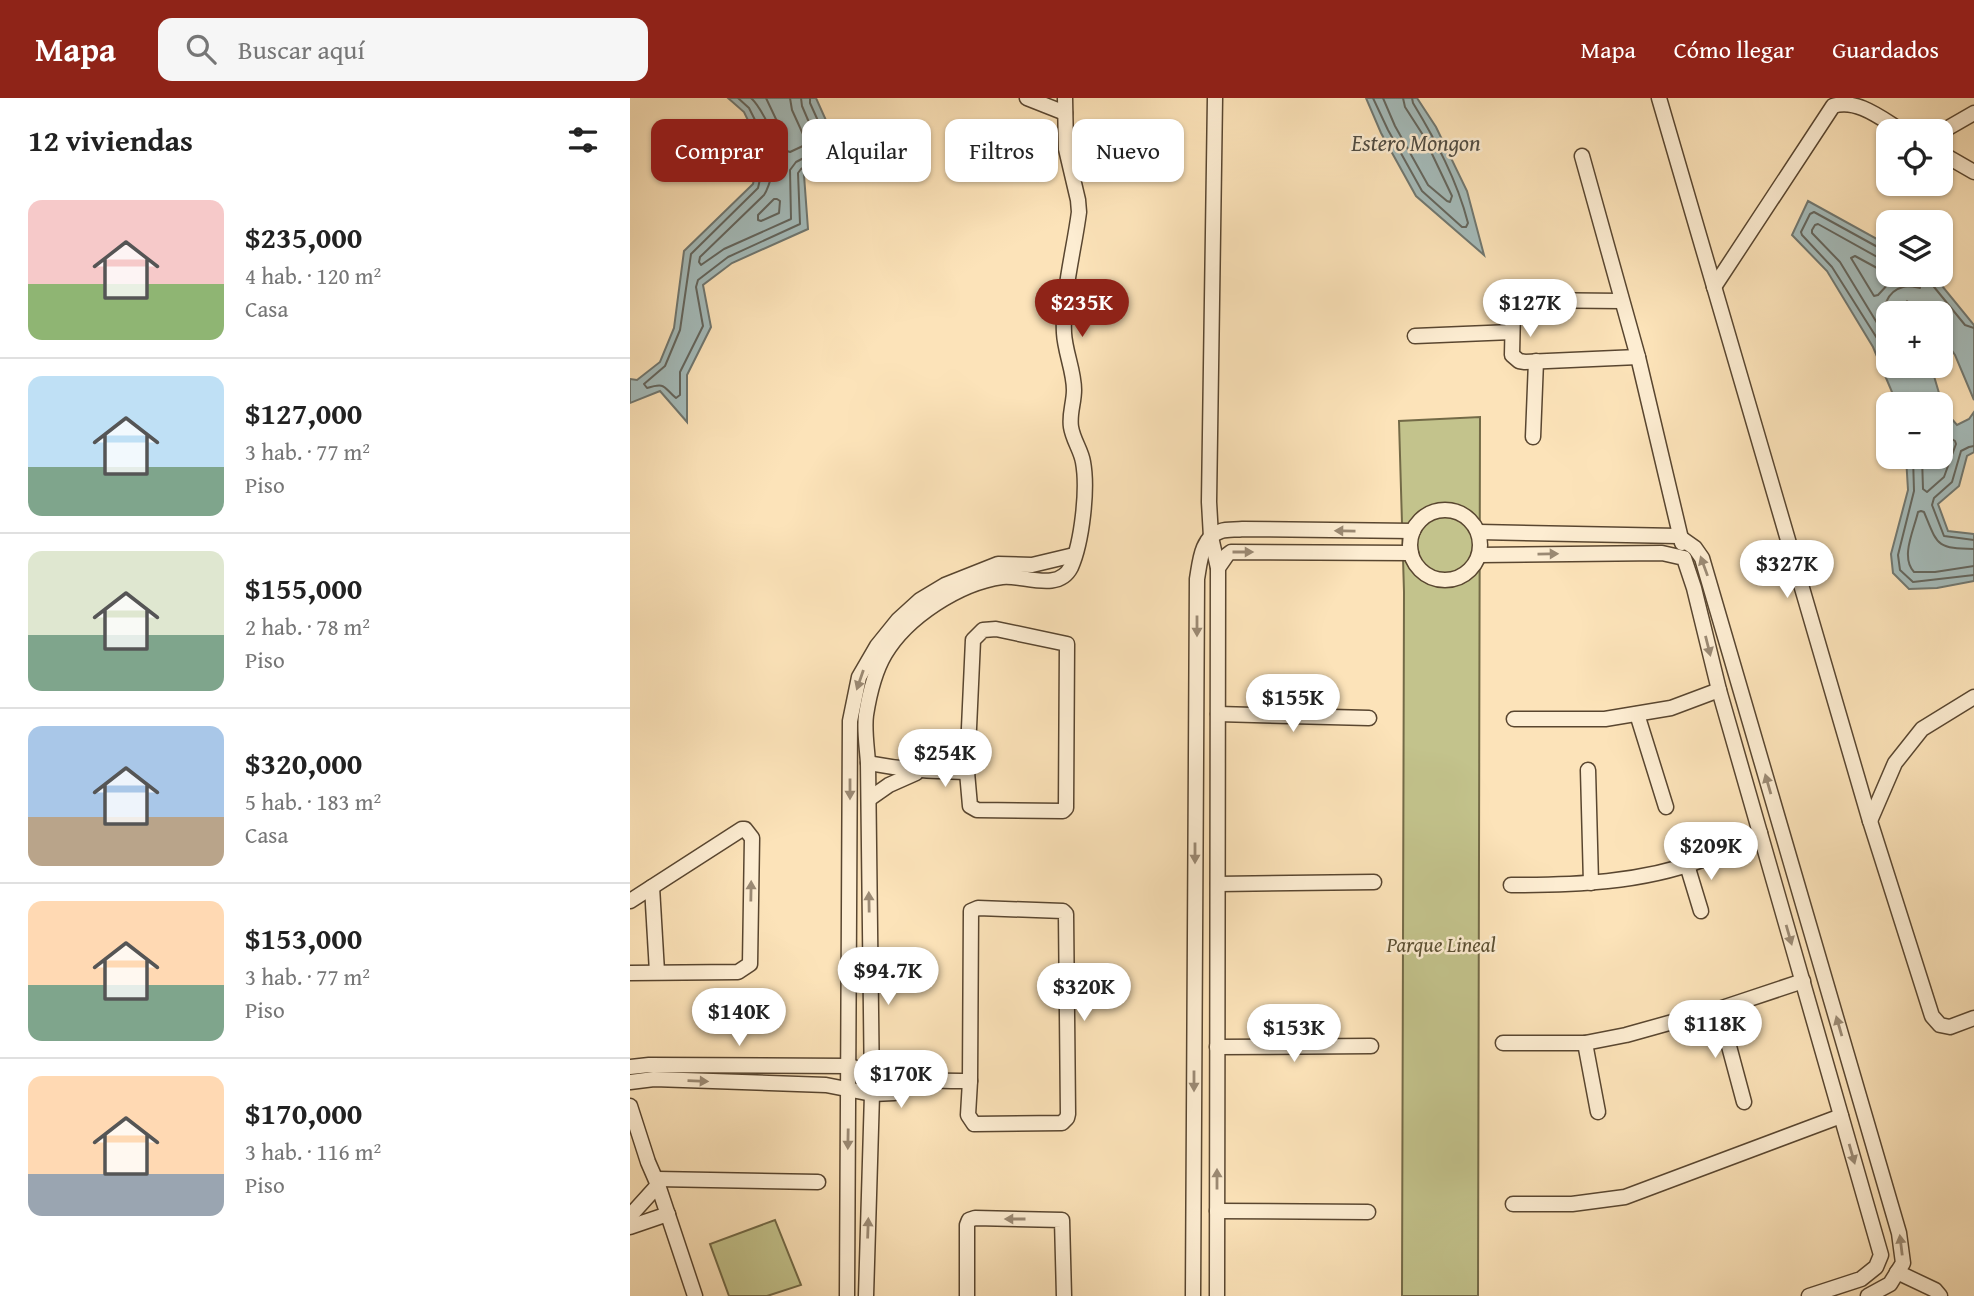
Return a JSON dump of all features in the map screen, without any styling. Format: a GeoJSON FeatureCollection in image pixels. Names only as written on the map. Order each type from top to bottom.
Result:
{"type":"FeatureCollection","features":[{"type":"Feature","properties":{"kind":"street"},"geometry":{"type":"LineString","coordinates":[[1027,98],[1065,113]]}},
{"type":"Feature","properties":{"kind":"street"},"geometry":{"type":"LineString","coordinates":[[866,1296],[872,1074],[869,763],[865,718],[883,657],[896,638],[915,620],[939,602],[968,587],[1000,577],[1043,581],[1058,579],[1068,571],[1080,541],[1085,483],[1083,462],[1071,427],[1074,386],[1064,335],[1064,314],[1079,212],[1066,149],[1065,98]]}},
{"type":"Feature","properties":{"kind":"street"},"geometry":{"type":"LineString","coordinates":[[1215,98],[1209,502],[1211,537],[1218,568],[1217,1296]]}},
{"type":"Feature","properties":{"kind":"street"},"geometry":{"type":"LineString","coordinates":[[1659,98],[1870,821],[1932,1016],[1940,1025],[1950,1027],[1974,1018]]}},
{"type":"Feature","properties":{"kind":"street"},"geometry":{"type":"LineString","coordinates":[[1714,287],[1833,106],[1852,104],[1882,119]]}},
{"type":"Feature","properties":{"kind":"street"},"geometry":{"type":"LineString","coordinates":[[1953,125],[1974,113]]}},
{"type":"Feature","properties":{"kind":"street"},"geometry":{"type":"LineString","coordinates":[[1582,156],[1638,357],[1682,539],[1684,558],[1719,690],[1881,1255],[1876,1267],[1861,1279],[1810,1296]]}},
{"type":"Feature","properties":{"kind":"street"},"geometry":{"type":"LineString","coordinates":[[1953,160],[1974,172]]}},
{"type":"Feature","properties":{"kind":"street"},"geometry":{"type":"LineString","coordinates":[[1621,301],[1525,300],[1513,309],[1513,357],[1519,361],[1638,357]]}},
{"type":"Feature","properties":{"kind":"street"},"geometry":{"type":"LineString","coordinates":[[1415,336],[1513,332]]}},
{"type":"Feature","properties":{"kind":"street"},"geometry":{"type":"LineString","coordinates":[[1533,437],[1536,361]]}},
{"type":"Feature","properties":{"kind":"street"},"geometry":{"type":"LineString","coordinates":[[1447,510],[1464,514],[1479,532],[1479,555],[1474,565],[1456,579],[1433,578],[1415,564],[1410,542],[1413,531],[1419,521],[1429,514],[1447,510]]}},
{"type":"Feature","properties":{"kind":"street"},"geometry":{"type":"LineString","coordinates":[[1193,1296],[1197,579],[1202,548],[1220,531],[1243,529],[1413,531]]}},
{"type":"Feature","properties":{"kind":"street"},"geometry":{"type":"LineString","coordinates":[[1479,532],[1678,536],[1695,548],[1702,558],[1899,1233],[1903,1263],[1890,1284],[1868,1296]]}},
{"type":"Feature","properties":{"kind":"street"},"geometry":{"type":"LineString","coordinates":[[1218,568],[1231,552],[1411,553]]}},
{"type":"Feature","properties":{"kind":"street"},"geometry":{"type":"LineString","coordinates":[[1479,555],[1662,553],[1684,558]]}},
{"type":"Feature","properties":{"kind":"street"},"geometry":{"type":"LineString","coordinates":[[847,1296],[850,721],[859,677],[877,646],[898,620],[920,600],[945,585],[1001,564],[1042,563],[1073,555]]}},
{"type":"Feature","properties":{"kind":"street"},"geometry":{"type":"LineString","coordinates":[[1042,563],[1043,581]]}},
{"type":"Feature","properties":{"kind":"street"},"geometry":{"type":"LineString","coordinates":[[1001,564],[1008,577]]}},
{"type":"Feature","properties":{"kind":"street"},"geometry":{"type":"LineString","coordinates":[[996,629],[1066,643],[1066,808],[1060,811],[974,809],[970,806],[967,772],[975,637],[982,631],[996,629]]}},
{"type":"Feature","properties":{"kind":"street"},"geometry":{"type":"LineString","coordinates":[[1514,719],[1605,719],[1671,708],[1719,690]]}},
{"type":"Feature","properties":{"kind":"street"},"geometry":{"type":"LineString","coordinates":[[1870,821],[1895,763],[1922,729],[1974,697]]}},
{"type":"Feature","properties":{"kind":"street"},"geometry":{"type":"LineString","coordinates":[[1218,714],[1369,719]]}},
{"type":"Feature","properties":{"kind":"street"},"geometry":{"type":"LineString","coordinates":[[1637,714],[1665,807]]}},
{"type":"Feature","properties":{"kind":"street"},"geometry":{"type":"LineString","coordinates":[[850,721],[865,718]]}},
{"type":"Feature","properties":{"kind":"street"},"geometry":{"type":"LineString","coordinates":[[869,763],[922,771],[967,772]]}},
{"type":"Feature","properties":{"kind":"street"},"geometry":{"type":"LineString","coordinates":[[1588,770],[1591,883]]}},
{"type":"Feature","properties":{"kind":"street"},"geometry":{"type":"LineString","coordinates":[[869,799],[889,785],[922,771]]}},
{"type":"Feature","properties":{"kind":"street"},"geometry":{"type":"LineString","coordinates":[[630,901],[742,829],[752,838],[750,964],[738,972],[630,972]]}},
{"type":"Feature","properties":{"kind":"street"},"geometry":{"type":"LineString","coordinates":[[1511,885],[1591,883],[1644,877],[1702,860],[1760,833]]}},
{"type":"Feature","properties":{"kind":"street"},"geometry":{"type":"LineString","coordinates":[[850,859],[869,859]]}},
{"type":"Feature","properties":{"kind":"street"},"geometry":{"type":"LineString","coordinates":[[1687,864],[1701,911]]}},
{"type":"Feature","properties":{"kind":"street"},"geometry":{"type":"LineString","coordinates":[[1218,884],[1374,882]]}},
{"type":"Feature","properties":{"kind":"street"},"geometry":{"type":"LineString","coordinates":[[652,887],[657,972]]}},
{"type":"Feature","properties":{"kind":"street"},"geometry":{"type":"LineString","coordinates":[[1782,909],[1803,902]]}},
{"type":"Feature","properties":{"kind":"street"},"geometry":{"type":"LineString","coordinates":[[978,908],[1065,912],[1067,1118],[1059,1124],[974,1124],[968,1115],[970,1081],[971,911],[978,908]]}},
{"type":"Feature","properties":{"kind":"street"},"geometry":{"type":"LineString","coordinates":[[1195,964],[1217,965]]}},
{"type":"Feature","properties":{"kind":"street"},"geometry":{"type":"LineString","coordinates":[[1503,1044],[1585,1043],[1626,1035],[1719,1009],[1802,981]]}},
{"type":"Feature","properties":{"kind":"street"},"geometry":{"type":"LineString","coordinates":[[1719,1009],[1744,1102]]}},
{"type":"Feature","properties":{"kind":"street"},"geometry":{"type":"LineString","coordinates":[[1585,1043],[1598,1112]]}},
{"type":"Feature","properties":{"kind":"street"},"geometry":{"type":"LineString","coordinates":[[1217,1047],[1371,1046]]}},
{"type":"Feature","properties":{"kind":"street"},"geometry":{"type":"LineString","coordinates":[[631,1075],[649,1065],[850,1066],[872,1074],[893,1075],[916,1081],[970,1081]]}},
{"type":"Feature","properties":{"kind":"street"},"geometry":{"type":"LineString","coordinates":[[631,1075],[654,1079],[826,1085],[872,1094],[894,1093],[916,1081]]}},
{"type":"Feature","properties":{"kind":"street"},"geometry":{"type":"LineString","coordinates":[[630,1106],[695,1296]]}},
{"type":"Feature","properties":{"kind":"street"},"geometry":{"type":"LineString","coordinates":[[1513,1204],[1572,1204],[1625,1197],[1841,1116]]}},
{"type":"Feature","properties":{"kind":"street"},"geometry":{"type":"LineString","coordinates":[[657,1182],[818,1182]]}},
{"type":"Feature","properties":{"kind":"street"},"geometry":{"type":"LineString","coordinates":[[630,1216],[657,1182]]}},
{"type":"Feature","properties":{"kind":"street"},"geometry":{"type":"LineString","coordinates":[[1217,1211],[1368,1212]]}},
{"type":"Feature","properties":{"kind":"street"},"geometry":{"type":"LineString","coordinates":[[630,1227],[668,1214]]}},
{"type":"Feature","properties":{"kind":"street"},"geometry":{"type":"LineString","coordinates":[[967,1296],[967,1225],[969,1220],[975,1218],[1062,1220],[1064,1296]]}},
{"type":"Feature","properties":{"kind":"street"},"geometry":{"type":"LineString","coordinates":[[1897,1272],[1935,1290],[1940,1296]]}},
{"type":"Feature","properties":{"kind":"green space","name":"Parque Lineal"},"geometry":{"type":"Polygon","coordinates":[[[1480,417],[1478,1296],[1402,1296],[1404,592],[1399,421],[1480,417]]]}},
{"type":"Feature","properties":{"kind":"green space"},"geometry":{"type":"Polygon","coordinates":[[[775,1220],[801,1285],[767,1296],[729,1296],[710,1244],[775,1220]]]}},
{"type":"Feature","properties":{"kind":"water"},"geometry":{"type":"Polygon","coordinates":[[[728,98],[816,98],[825,119],[802,119],[802,182],[805,182],[808,229],[732,263],[703,285],[711,327],[687,375],[687,422],[660,391],[630,403],[630,379],[637,380],[660,362],[674,328],[684,251],[753,182],[788,182],[788,119],[747,119],[744,112],[728,98]]]}},
{"type":"Feature","properties":{"kind":"water","name":"Estero Mongon"},"geometry":{"type":"Polygon","coordinates":[[[1366,98],[1417,98],[1436,127],[1467,191],[1484,255],[1416,196],[1381,133],[1366,98]]]}},
{"type":"Feature","properties":{"kind":"water"},"geometry":{"type":"Polygon","coordinates":[[[1808,201],[1876,238],[1876,287],[1943,287],[1974,325],[1974,400],[1953,352],[1953,301],[1876,301],[1876,354],[1827,271],[1792,235],[1808,201]]]}},
{"type":"Feature","properties":{"kind":"water"},"geometry":{"type":"Polygon","coordinates":[[[1886,378],[1935,378],[1939,392],[1892,392],[1886,378]]]}},
{"type":"Feature","properties":{"kind":"water"},"geometry":{"type":"Polygon","coordinates":[[[1974,412],[1974,452],[1967,456],[1959,486],[1938,504],[1948,531],[1974,534],[1974,581],[1937,588],[1909,589],[1893,573],[1891,554],[1908,490],[1907,469],[1953,469],[1953,420],[1957,425],[1969,419],[1974,412]]]}}]}
